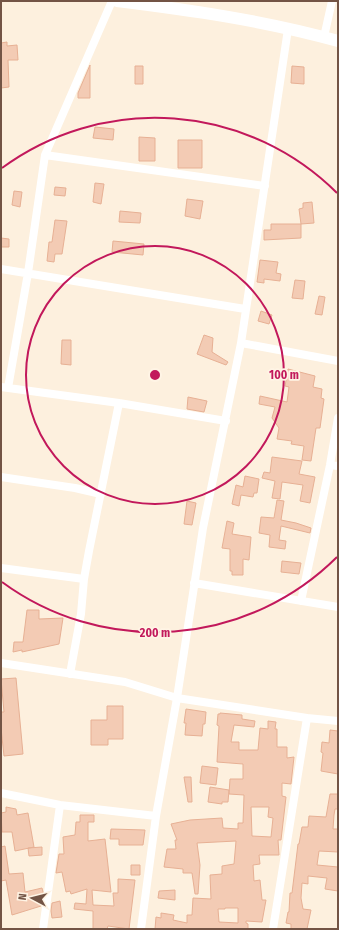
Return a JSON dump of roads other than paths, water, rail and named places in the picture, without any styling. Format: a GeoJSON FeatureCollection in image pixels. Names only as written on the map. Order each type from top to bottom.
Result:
{"type":"FeatureCollection","features":[{"type":"Feature","properties":{"kind":"street"},"geometry":{"type":"LineString","coordinates":[[112,1],[45,154],[28,274],[5,387],[226,420]]}},
{"type":"Feature","properties":{"kind":"street"},"geometry":{"type":"LineString","coordinates":[[117,1],[140,2],[288,29],[338,41]]}},
{"type":"Feature","properties":{"kind":"street"},"geometry":{"type":"LineString","coordinates":[[324,37],[332,1]]}},
{"type":"Feature","properties":{"kind":"street"},"geometry":{"type":"LineString","coordinates":[[141,929],[156,816],[177,698],[203,528],[241,343],[288,29]]}},
{"type":"Feature","properties":{"kind":"street"},"geometry":{"type":"LineString","coordinates":[[45,154],[265,186]]}},
{"type":"Feature","properties":{"kind":"street"},"geometry":{"type":"LineString","coordinates":[[1,269],[246,309]]}},
{"type":"Feature","properties":{"kind":"street"},"geometry":{"type":"LineString","coordinates":[[241,343],[338,361]]}},
{"type":"Feature","properties":{"kind":"street"},"geometry":{"type":"LineString","coordinates":[[70,674],[81,614],[84,579],[119,403]]}},
{"type":"Feature","properties":{"kind":"street"},"geometry":{"type":"LineString","coordinates":[[301,601],[334,466],[338,418]]}},
{"type":"Feature","properties":{"kind":"street"},"geometry":{"type":"LineString","coordinates":[[1,477],[76,488],[101,494]]}},
{"type":"Feature","properties":{"kind":"street"},"geometry":{"type":"LineString","coordinates":[[1,568],[84,579]]}},
{"type":"Feature","properties":{"kind":"street"},"geometry":{"type":"LineString","coordinates":[[194,583],[338,607]]}},
{"type":"Feature","properties":{"kind":"street"},"geometry":{"type":"LineString","coordinates":[[1,663],[125,682],[177,698],[307,718],[338,721]]}},
{"type":"Feature","properties":{"kind":"street"},"geometry":{"type":"LineString","coordinates":[[273,929],[307,718]]}},
{"type":"Feature","properties":{"kind":"street"},"geometry":{"type":"LineString","coordinates":[[1,793],[60,806],[156,816]]}},
{"type":"Feature","properties":{"kind":"street"},"geometry":{"type":"LineString","coordinates":[[43,929],[60,806]]}}]}
